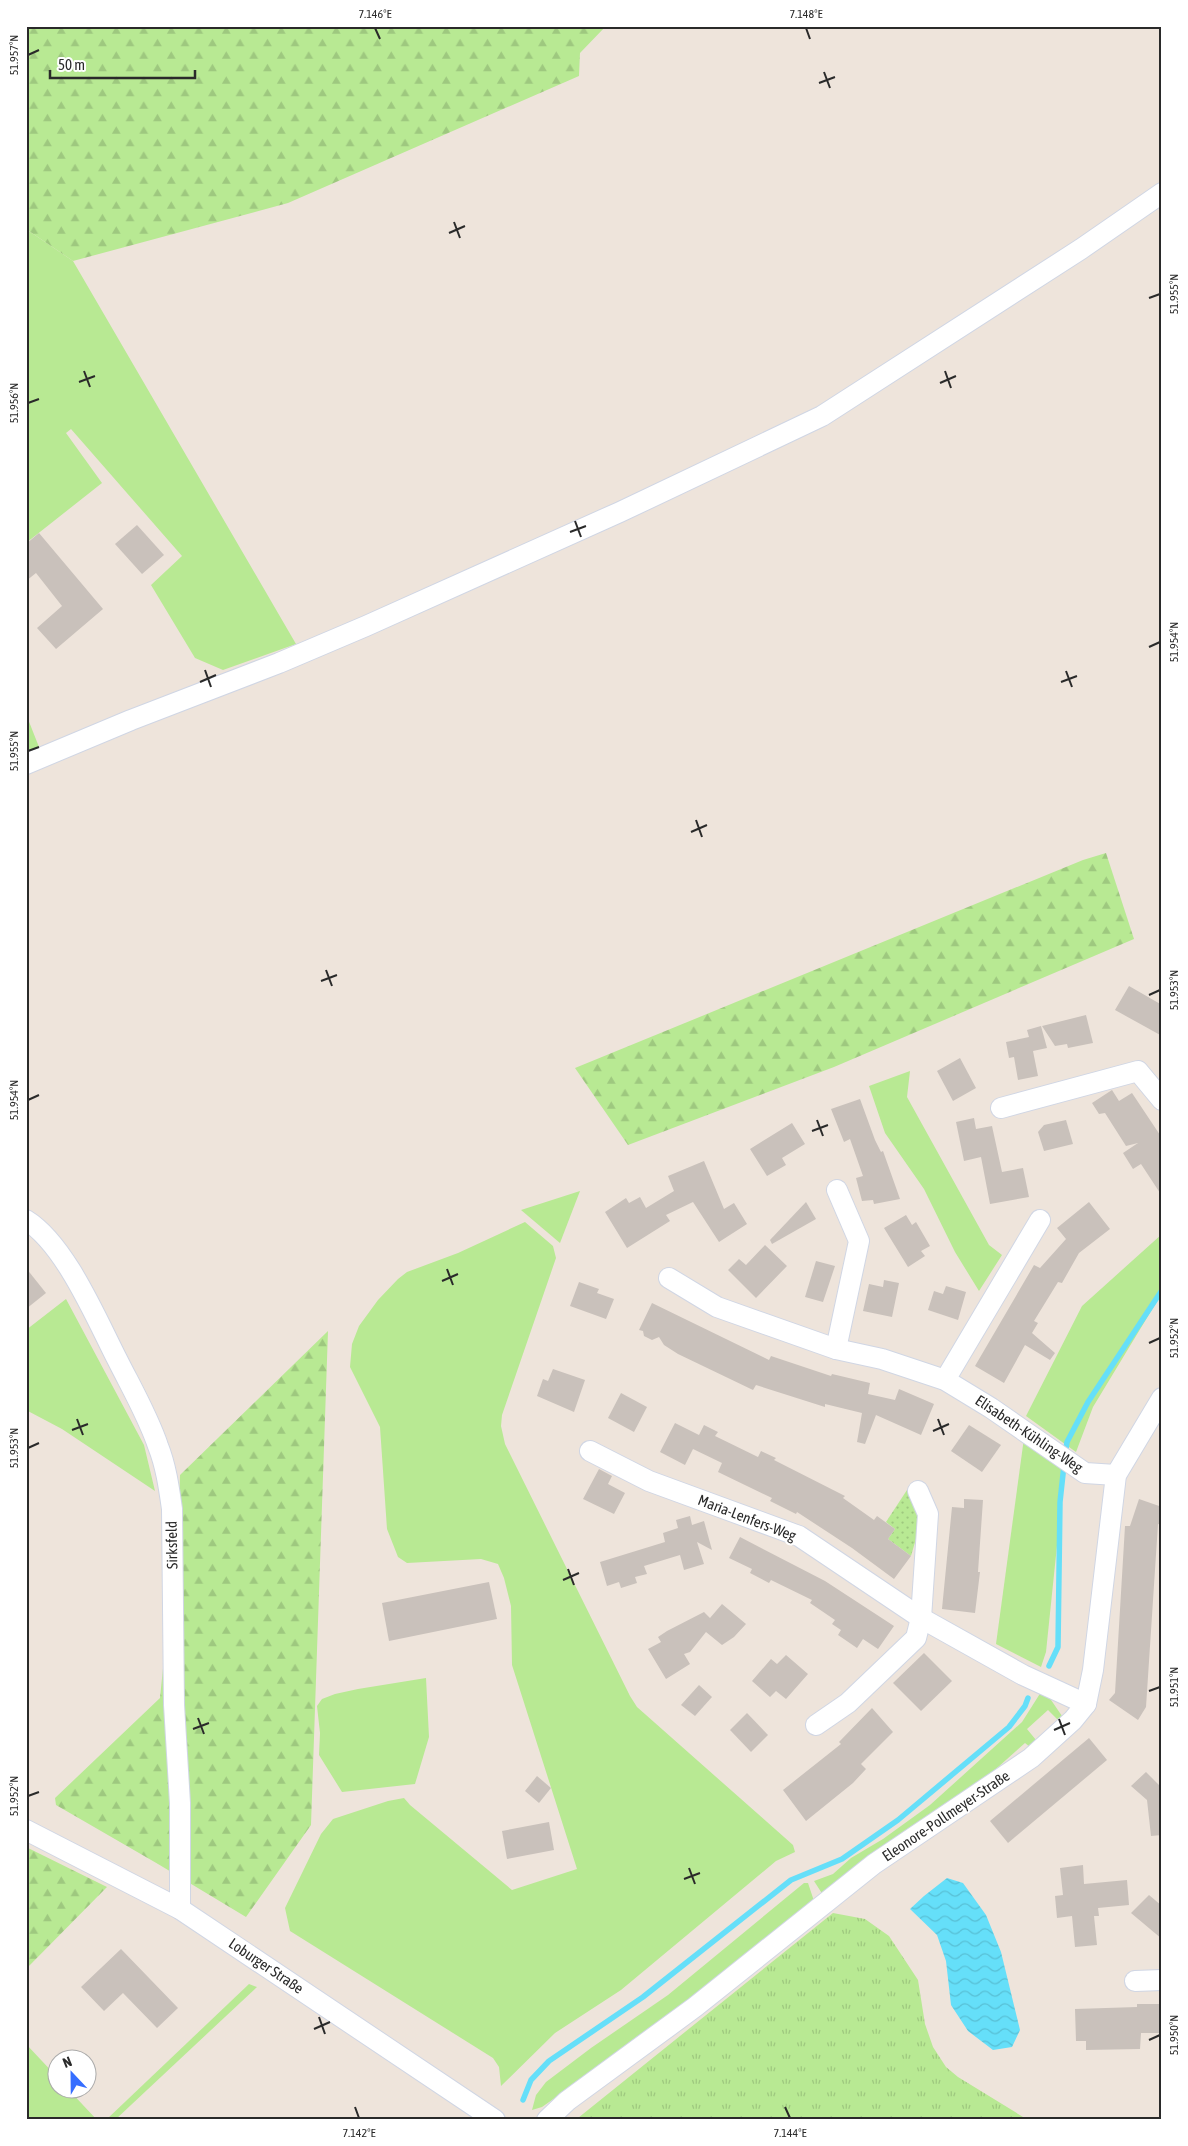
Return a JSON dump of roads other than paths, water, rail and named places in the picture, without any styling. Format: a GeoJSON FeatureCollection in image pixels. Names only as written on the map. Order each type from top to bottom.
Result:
{"type":"FeatureCollection","features":[{"type":"Feature","properties":{"kind":"street"},"geometry":{"type":"LineString","coordinates":[[26,764],[139,716],[279,663],[366,626],[620,512],[822,416],[1057,265],[1162,193]]}},
{"type":"Feature","properties":{"kind":"street"},"geometry":{"type":"LineString","coordinates":[[1001,1108],[1138,1071],[1162,1100]]}},
{"type":"Feature","properties":{"kind":"street"},"geometry":{"type":"LineString","coordinates":[[836,1349],[859,1241],[837,1190]]}},
{"type":"Feature","properties":{"kind":"street","name":"Sirksfeld"},"geometry":{"type":"LineString","coordinates":[[26,1220],[39,1228],[53,1244],[88,1304],[128,1379],[158,1445],[167,1478],[172,1509],[174,1705],[180,1803],[180,1909]]}},
{"type":"Feature","properties":{"kind":"street"},"geometry":{"type":"LineString","coordinates":[[946,1380],[1040,1220]]}},
{"type":"Feature","properties":{"kind":"street","name":"Elisabeth-Kühling-Weg"},"geometry":{"type":"LineString","coordinates":[[669,1278],[717,1307],[836,1349],[882,1359],[946,1380],[1085,1472],[1116,1475]]}},
{"type":"Feature","properties":{"kind":"street"},"geometry":{"type":"LineString","coordinates":[[1086,1704],[1093,1670],[1116,1475],[1162,1398]]}},
{"type":"Feature","properties":{"kind":"street","name":"Maria-Lenfers-Weg"},"geometry":{"type":"LineString","coordinates":[[590,1451],[648,1481],[799,1536],[920,1618],[1023,1675],[1086,1704]]}},
{"type":"Feature","properties":{"kind":"street"},"geometry":{"type":"LineString","coordinates":[[816,1725],[848,1703],[916,1638],[920,1618],[928,1514],[918,1491]]}},
{"type":"Feature","properties":{"kind":"street","name":"Eleonore-Pollmeyer-Straße"},"geometry":{"type":"LineString","coordinates":[[547,2120],[567,2101],[695,2008],[874,1864],[1031,1758],[1072,1720],[1086,1704]]}},
{"type":"Feature","properties":{"kind":"street","name":"Loburger Straße"},"geometry":{"type":"LineString","coordinates":[[26,1830],[180,1909],[495,2120]]}},
{"type":"Feature","properties":{"kind":"street"},"geometry":{"type":"LineString","coordinates":[[1135,1981],[1162,1980]]}},
{"type":"Feature","properties":{"kind":"water"},"geometry":{"type":"Polygon","coordinates":[[[947,1878],[963,1883],[986,1915],[1001,1952],[1020,2030],[1012,2047],[993,2050],[968,2031],[951,2005],[946,1961],[937,1935],[910,1909],[947,1878]]]}},
{"type":"Feature","properties":{"kind":"waterway"},"geometry":{"type":"LineString","coordinates":[[1065,1455],[1067,1442],[1088,1402],[1162,1290]]}},
{"type":"Feature","properties":{"kind":"waterway"},"geometry":{"type":"LineString","coordinates":[[1049,1666],[1058,1647],[1060,1502],[1064,1465]]}},
{"type":"Feature","properties":{"kind":"waterway"},"geometry":{"type":"LineString","coordinates":[[523,2100],[531,2080],[549,2061],[643,1997],[791,1880],[842,1859],[898,1820],[1009,1727],[1025,1706],[1028,1698]]}}]}
